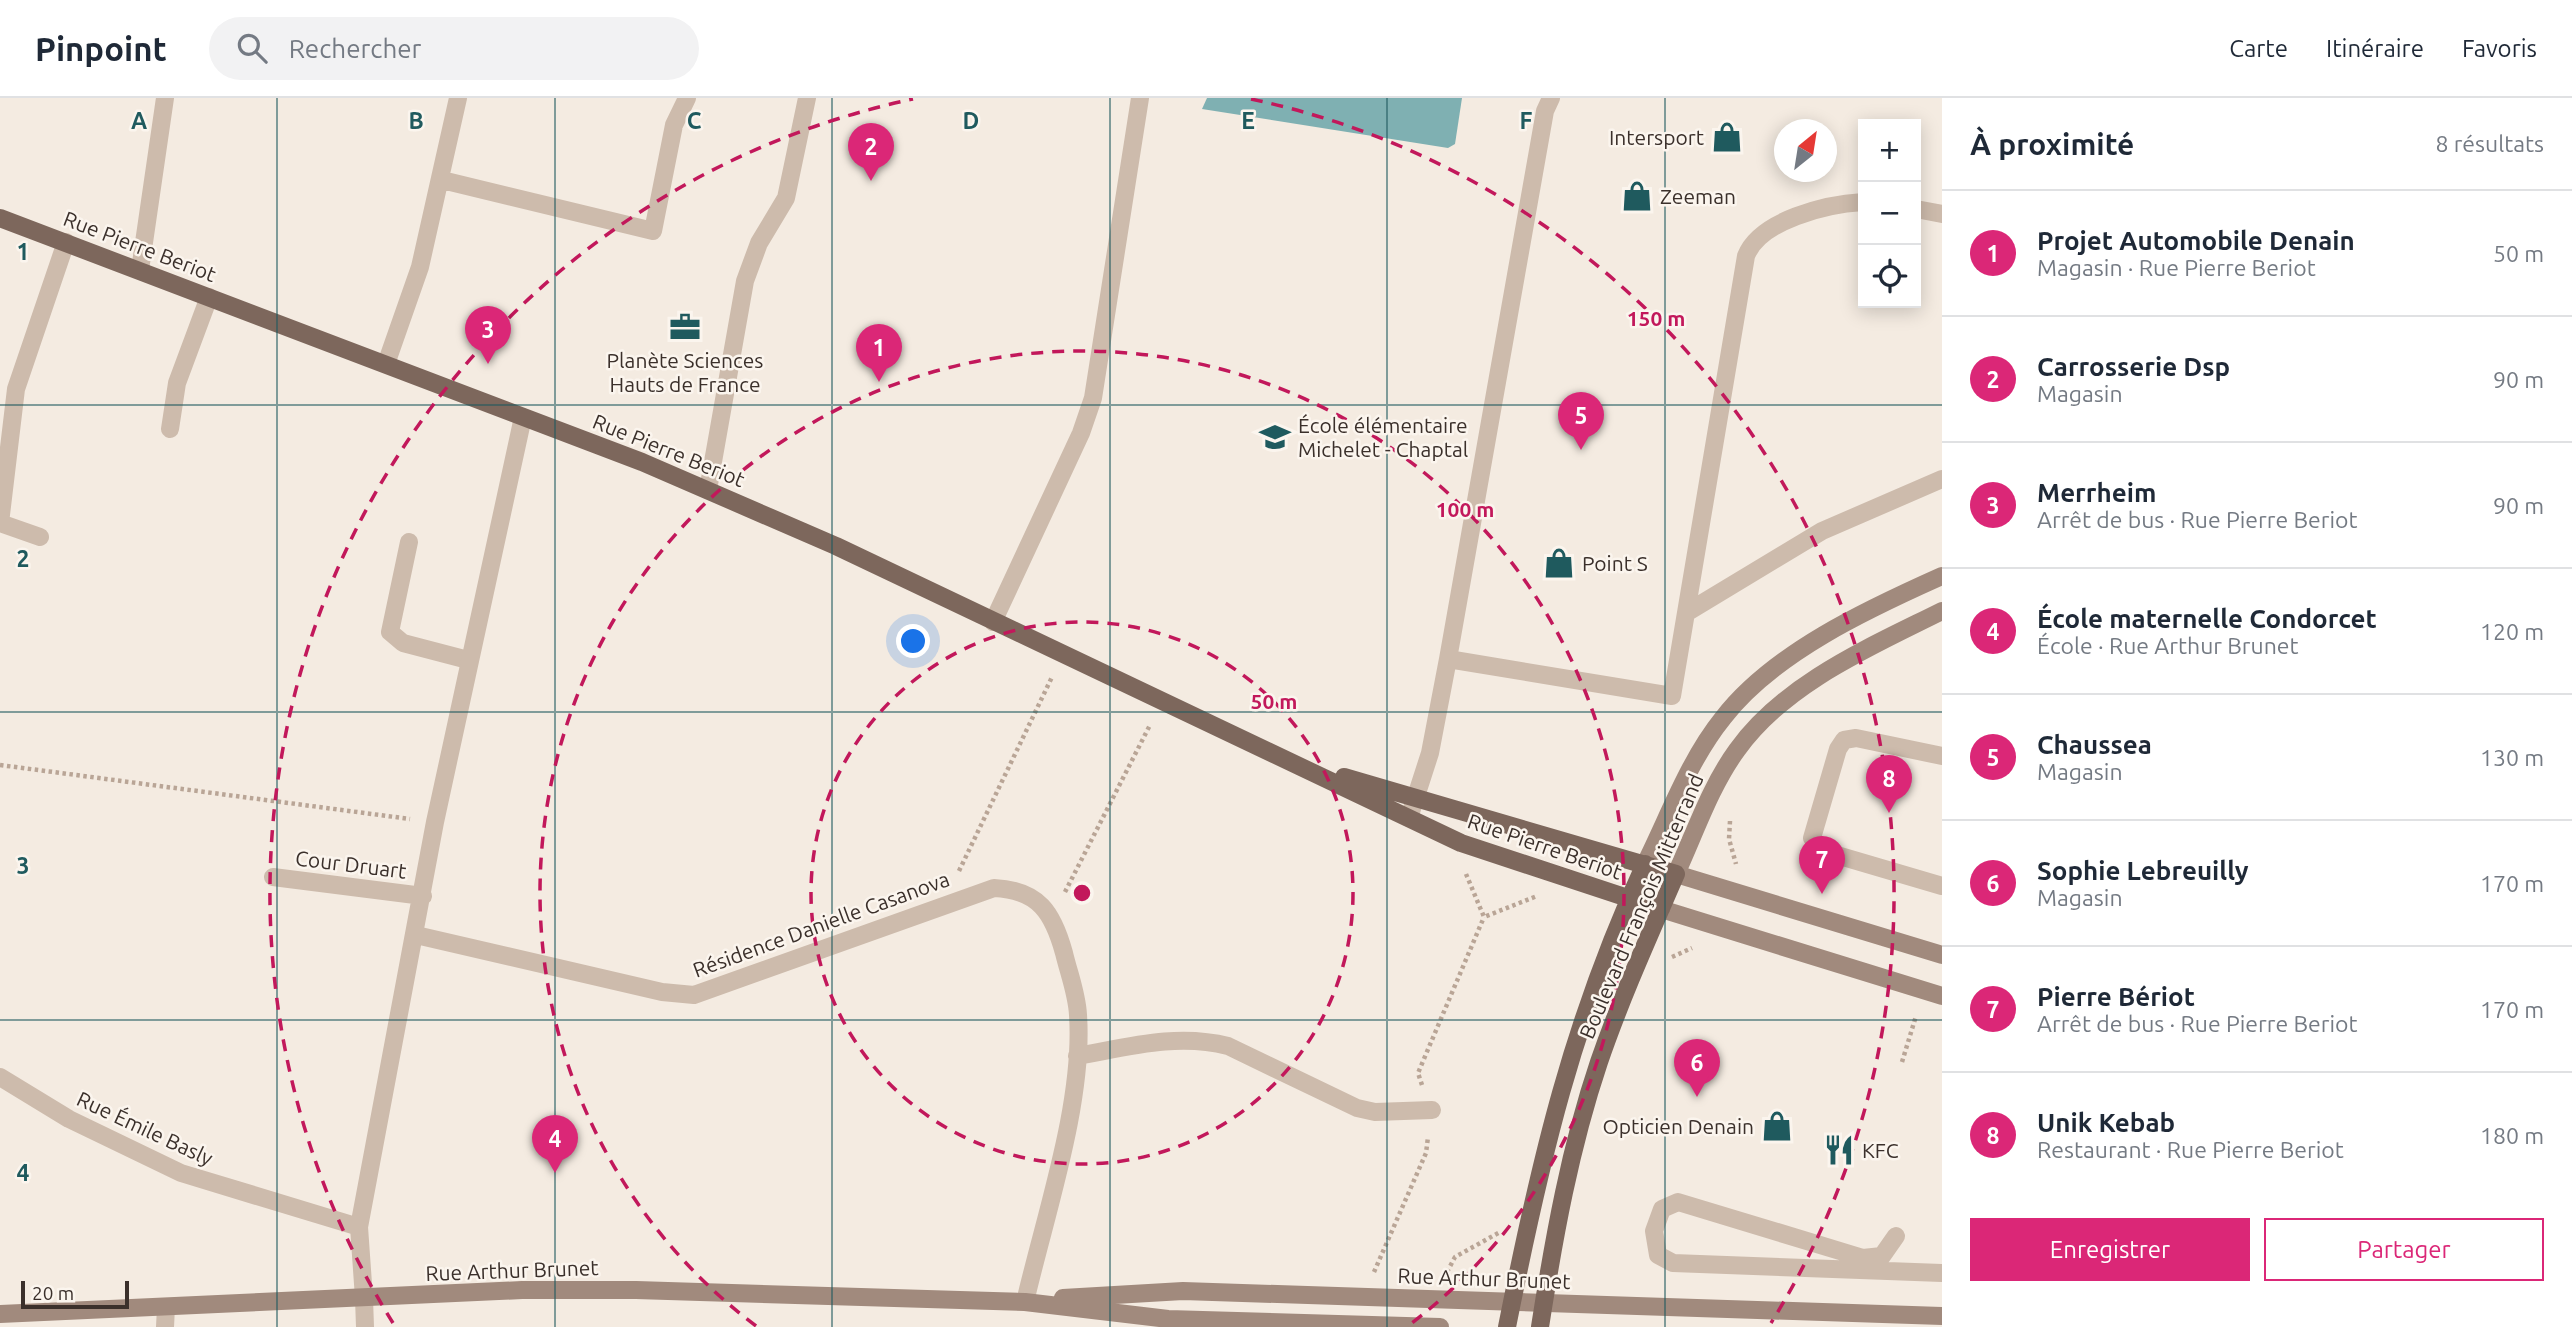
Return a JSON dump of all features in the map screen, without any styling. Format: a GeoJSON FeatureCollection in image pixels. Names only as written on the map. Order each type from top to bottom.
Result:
{"type":"FeatureCollection","features":[{"type":"Feature","properties":{"kind":"main road","name":"Rue Pierre Beriot"},"geometry":{"type":"LineString","coordinates":[[0,218],[386,364],[708,490],[836,546],[1062,656],[1304,766],[1461,843],[1661,909]]}},
{"type":"Feature","properties":{"kind":"main road","name":"Rue Pierre Beriot"},"geometry":{"type":"LineString","coordinates":[[1304,766],[1676,874]]}},
{"type":"Feature","properties":{"kind":"main road","name":"Boulevard François Mitterrand"},"geometry":{"type":"LineString","coordinates":[[1507,1327],[1558,1095],[1586,1006],[1645,864]]}},
{"type":"Feature","properties":{"kind":"main road","name":"Boulevard François Mitterrand"},"geometry":{"type":"LineString","coordinates":[[1540,1327],[1563,1192],[1588,1097],[1618,1009],[1676,874]]}},
{"type":"Feature","properties":{"kind":"street"},"geometry":{"type":"LineString","coordinates":[[140,271],[165,98]]}},
{"type":"Feature","properties":{"kind":"street"},"geometry":{"type":"LineString","coordinates":[[386,364],[420,267],[442,180],[458,98]]}},
{"type":"Feature","properties":{"kind":"street"},"geometry":{"type":"LineString","coordinates":[[442,180],[653,231],[674,125],[687,98]]}},
{"type":"Feature","properties":{"kind":"street"},"geometry":{"type":"LineString","coordinates":[[708,490],[745,281],[759,243],[786,198],[807,98]]}},
{"type":"Feature","properties":{"kind":"street"},"geometry":{"type":"LineString","coordinates":[[993,622],[1081,433],[1093,398],[1140,98]]}},
{"type":"Feature","properties":{"kind":"street"},"geometry":{"type":"LineString","coordinates":[[1409,818],[1430,753],[1545,111],[1551,98]]}},
{"type":"Feature","properties":{"kind":"street"},"geometry":{"type":"LineString","coordinates":[[1448,659],[1672,696],[1746,256],[1751,244],[1770,228],[1831,205],[1858,202]]}},
{"type":"Feature","properties":{"kind":"street"},"geometry":{"type":"LineString","coordinates":[[1921,210],[1942,214]]}},
{"type":"Feature","properties":{"kind":"street"},"geometry":{"type":"LineString","coordinates":[[40,537],[0,523],[16,389],[66,242]]}},
{"type":"Feature","properties":{"kind":"street"},"geometry":{"type":"LineString","coordinates":[[170,429],[177,383],[209,297]]}},
{"type":"Feature","properties":{"kind":"street"},"geometry":{"type":"LineString","coordinates":[[365,1327],[359,1227],[416,935],[435,822],[468,660],[523,417]]}},
{"type":"Feature","properties":{"kind":"street"},"geometry":{"type":"LineString","coordinates":[[1686,613],[1822,531],[1942,479]]}},
{"type":"Feature","properties":{"kind":"street"},"geometry":{"type":"LineString","coordinates":[[409,542],[390,632],[403,643],[468,660]]}},
{"type":"Feature","properties":{"kind":"street","name":"Boulevard François Mitterrand"},"geometry":{"type":"LineString","coordinates":[[1645,864],[1698,755],[1736,702],[1802,649],[1942,576]]}},
{"type":"Feature","properties":{"kind":"street","name":"Boulevard François Mitterrand"},"geometry":{"type":"LineString","coordinates":[[1676,874],[1726,766],[1755,728],[1819,676],[1942,611]]}},
{"type":"Feature","properties":{"kind":"street"},"geometry":{"type":"LineString","coordinates":[[1942,756],[1856,738],[1844,740],[1838,749],[1812,832],[1814,844],[1823,851],[1942,886]]}},
{"type":"Feature","properties":{"kind":"street","name":"Rue Pierre Beriot"},"geometry":{"type":"LineString","coordinates":[[1676,874],[1942,955]]}},
{"type":"Feature","properties":{"kind":"street","name":"Cour Druart"},"geometry":{"type":"LineString","coordinates":[[273,877],[423,896]]}},
{"type":"Feature","properties":{"kind":"street","name":"Résidence Danielle Casanova"},"geometry":{"type":"LineString","coordinates":[[416,935],[662,992],[694,995],[994,888],[1009,889],[1035,900],[1052,917]]}},
{"type":"Feature","properties":{"kind":"street","name":"Rue Pierre Beriot"},"geometry":{"type":"LineString","coordinates":[[1661,909],[1942,996]]}},
{"type":"Feature","properties":{"kind":"street"},"geometry":{"type":"LineString","coordinates":[[1025,1302],[1070,1111],[1077,1056],[1077,1000],[1052,917]]}},
{"type":"Feature","properties":{"kind":"street"},"geometry":{"type":"LineString","coordinates":[[1077,1056],[1168,1040],[1208,1041],[1228,1046],[1357,1108],[1375,1112],[1432,1110]]}},
{"type":"Feature","properties":{"kind":"street","name":"Rue Émile Basly"},"geometry":{"type":"LineString","coordinates":[[0,1077],[69,1119],[181,1173],[359,1227]]}},
{"type":"Feature","properties":{"kind":"street"},"geometry":{"type":"LineString","coordinates":[[1896,1236],[1882,1256],[1863,1258],[1678,1202],[1662,1209],[1654,1231],[1658,1255],[1673,1263],[1942,1273]]}},
{"type":"Feature","properties":{"kind":"street","name":"Rue Arthur Brunet"},"geometry":{"type":"LineString","coordinates":[[0,1314],[522,1290],[636,1290],[1025,1302],[1168,1319],[1440,1327]]}},
{"type":"Feature","properties":{"kind":"street","name":"Rue Arthur Brunet"},"geometry":{"type":"LineString","coordinates":[[1025,1302],[1183,1291],[1942,1316]]}},
{"type":"Feature","properties":{"kind":"street"},"geometry":{"type":"LineString","coordinates":[[165,1327],[166,1307]]}},
{"type":"Feature","properties":{"kind":"path"},"geometry":{"type":"LineString","coordinates":[[942,906],[1062,656]]}},
{"type":"Feature","properties":{"kind":"path"},"geometry":{"type":"LineString","coordinates":[[1052,917],[1161,703]]}},
{"type":"Feature","properties":{"kind":"path"},"geometry":{"type":"LineString","coordinates":[[0,765],[435,822]]}},
{"type":"Feature","properties":{"kind":"path"},"geometry":{"type":"LineString","coordinates":[[1732,814],[1729,839],[1741,875]]}},
{"type":"Feature","properties":{"kind":"path"},"geometry":{"type":"LineString","coordinates":[[1374,1272],[1426,1153],[1432,1110],[1418,1073],[1483,917],[1462,864]]}},
{"type":"Feature","properties":{"kind":"path"},"geometry":{"type":"LineString","coordinates":[[1483,917],[1547,892]]}},
{"type":"Feature","properties":{"kind":"path"},"geometry":{"type":"LineString","coordinates":[[1902,1062],[1918,1010]]}},
{"type":"Feature","properties":{"kind":"path"},"geometry":{"type":"LineString","coordinates":[[1445,1275],[1455,1257],[1500,1231]]}},
{"type":"Feature","properties":{"kind":"water"},"geometry":{"type":"Polygon","coordinates":[[[1207,98],[1462,98],[1455,144],[1448,148],[1202,109],[1207,98]]]}},
{"type":"Feature","properties":{"kind":"place","name":"Intersport"},"geometry":{"type":"Point","coordinates":[1727,137]}},
{"type":"Feature","properties":{"kind":"place","name":"Carrosserie Dsp"},"geometry":{"type":"Point","coordinates":[871,181]}},
{"type":"Feature","properties":{"kind":"place","name":"Zeeman"},"geometry":{"type":"Point","coordinates":[1637,196]}},
{"type":"Feature","properties":{"kind":"place","name":"Planète Sciences Hauts de France"},"geometry":{"type":"Point","coordinates":[685,327]}},
{"type":"Feature","properties":{"kind":"place","name":"Merrheim"},"geometry":{"type":"Point","coordinates":[488,364]}},
{"type":"Feature","properties":{"kind":"place","name":"Projet Automobile Denain"},"geometry":{"type":"Point","coordinates":[879,382]}},
{"type":"Feature","properties":{"kind":"place","name":"École élémentaire Michelet - Chaptal"},"geometry":{"type":"Point","coordinates":[1275,437]}},
{"type":"Feature","properties":{"kind":"place","name":"Chaussea"},"geometry":{"type":"Point","coordinates":[1581,450]}},
{"type":"Feature","properties":{"kind":"place","name":"Point S"},"geometry":{"type":"Point","coordinates":[1559,563]}},
{"type":"Feature","properties":{"kind":"place","name":"Unik Kebab"},"geometry":{"type":"Point","coordinates":[1889,813]}},
{"type":"Feature","properties":{"kind":"place","name":"Pierre Bériot"},"geometry":{"type":"Point","coordinates":[1822,894]}},
{"type":"Feature","properties":{"kind":"place","name":"Sophie Lebreuilly"},"geometry":{"type":"Point","coordinates":[1697,1097]}},
{"type":"Feature","properties":{"kind":"place","name":"Opticien Denain"},"geometry":{"type":"Point","coordinates":[1777,1126]}},
{"type":"Feature","properties":{"kind":"place","name":"KFC"},"geometry":{"type":"Point","coordinates":[1839,1150]}},
{"type":"Feature","properties":{"kind":"place","name":"École maternelle Condorcet"},"geometry":{"type":"Point","coordinates":[555,1173]}}]}
